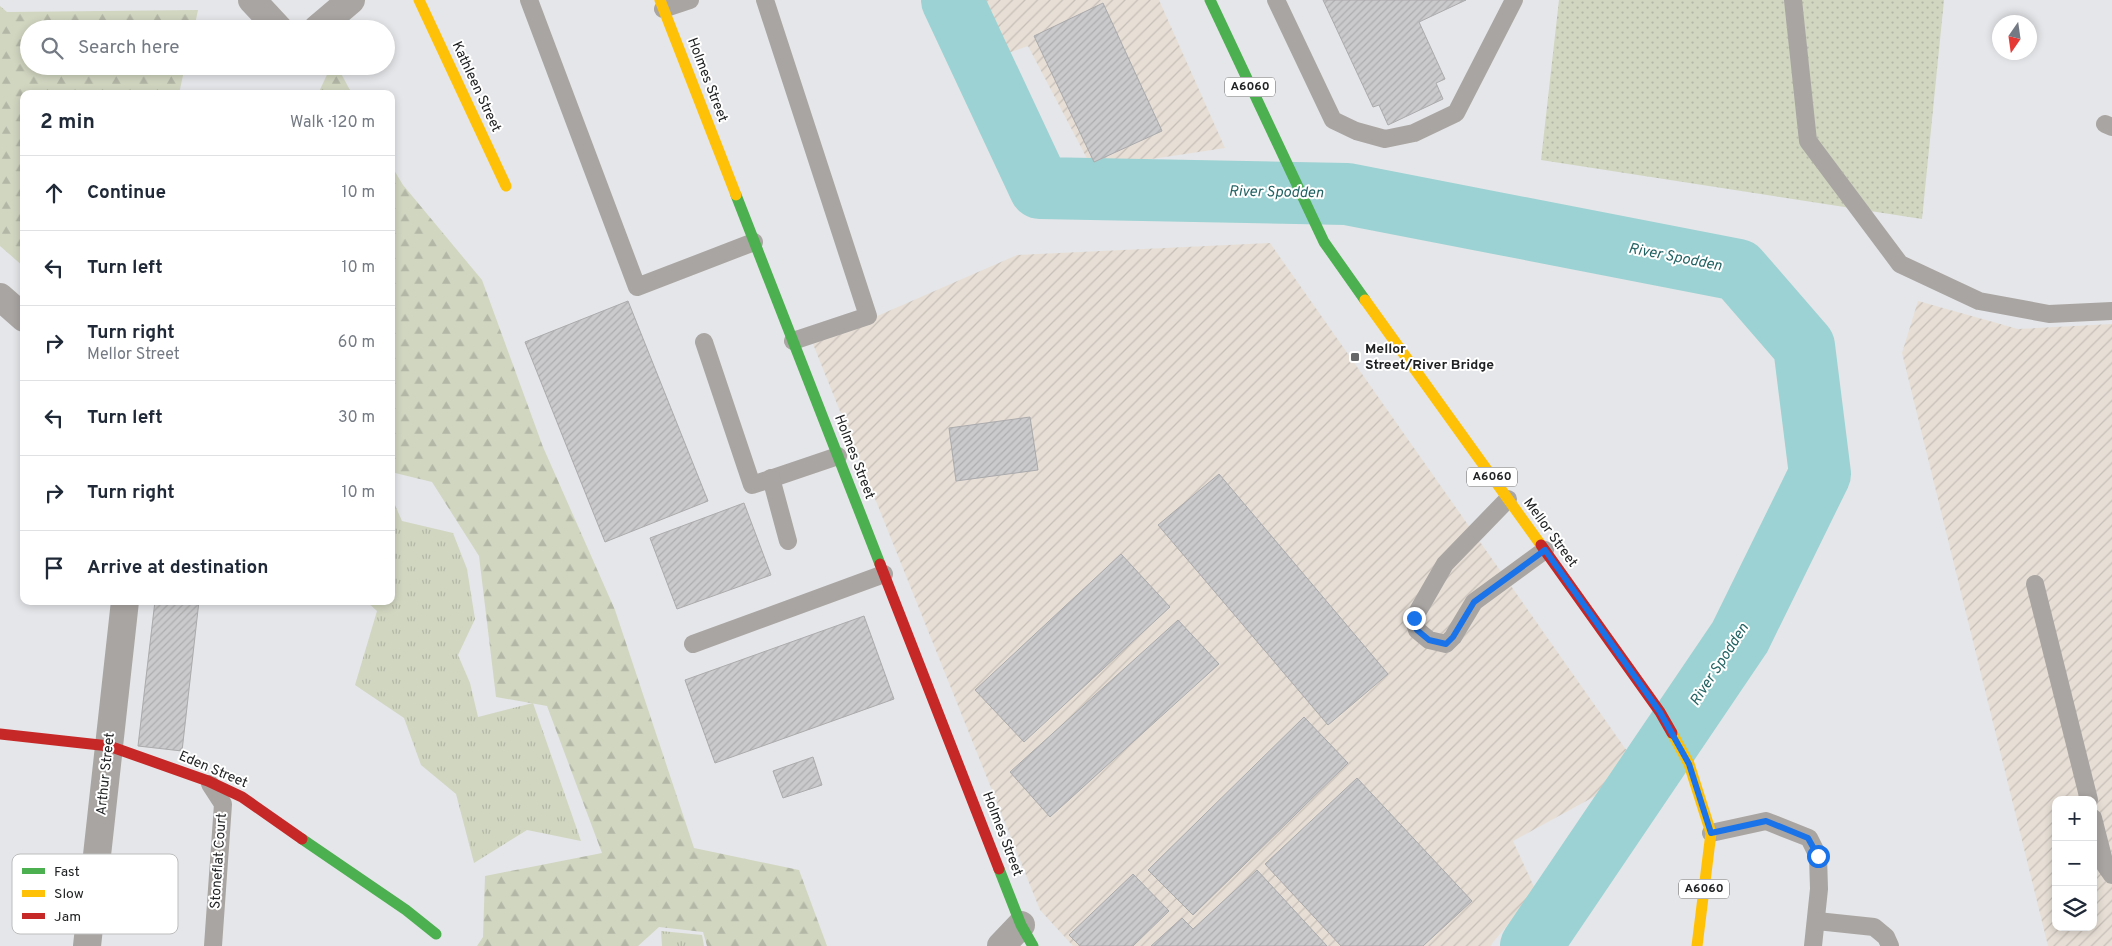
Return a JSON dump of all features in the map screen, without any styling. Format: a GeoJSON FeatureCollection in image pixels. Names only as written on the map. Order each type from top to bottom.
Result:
{"type":"FeatureCollection","features":[{"type":"Feature","properties":{"kind":"street"},"geometry":{"type":"LineString","coordinates":[[252,0],[271,20]]}},
{"type":"Feature","properties":{"kind":"street"},"geometry":{"type":"LineString","coordinates":[[328,20],[351,0]]}},
{"type":"Feature","properties":{"kind":"street","name":"Kathleen Street"},"geometry":{"type":"LineString","coordinates":[[419,0],[506,186]]}},
{"type":"Feature","properties":{"kind":"street","name":"Mellor Street"},"geometry":{"type":"LineString","coordinates":[[1212,1],[1290,173],[1324,242],[1660,712],[1689,764],[1711,833],[1697,946]]}},
{"type":"Feature","properties":{"kind":"street","name":"Holmes Street"},"geometry":{"type":"LineString","coordinates":[[661,4],[1027,936]]}},
{"type":"Feature","properties":{"kind":"street"},"geometry":{"type":"LineString","coordinates":[[0,297],[20,314]]}},
{"type":"Feature","properties":{"kind":"street","name":"Arthur Street"},"geometry":{"type":"LineString","coordinates":[[97,854],[125,605]]}},
{"type":"Feature","properties":{"kind":"street","name":"Eden Street"},"geometry":{"type":"LineString","coordinates":[[0,734],[109,746],[208,781],[242,797],[406,910],[436,934]]}},
{"type":"Feature","properties":{"kind":"street"},"geometry":{"type":"LineString","coordinates":[[1001,946],[1027,936]]}},
{"type":"Feature","properties":{"kind":"lane"},"geometry":{"type":"LineString","coordinates":[[529,0],[637,287],[754,242]]}},
{"type":"Feature","properties":{"kind":"lane"},"geometry":{"type":"LineString","coordinates":[[661,4],[690,0]]}},
{"type":"Feature","properties":{"kind":"lane"},"geometry":{"type":"LineString","coordinates":[[764,0],[868,316],[793,341]]}},
{"type":"Feature","properties":{"kind":"lane"},"geometry":{"type":"LineString","coordinates":[[1276,0],[1333,120],[1356,131],[1385,139],[1414,134],[1456,113],[1514,0]]}},
{"type":"Feature","properties":{"kind":"lane"},"geometry":{"type":"LineString","coordinates":[[1793,0],[1808,141],[1900,264],[1978,301],[2049,314],[2112,311]]}},
{"type":"Feature","properties":{"kind":"lane"},"geometry":{"type":"LineString","coordinates":[[704,342],[752,485],[838,456]]}},
{"type":"Feature","properties":{"kind":"lane"},"geometry":{"type":"LineString","coordinates":[[771,478],[788,541]]}},
{"type":"Feature","properties":{"kind":"lane"},"geometry":{"type":"LineString","coordinates":[[1508,499],[1445,564],[1414,618],[1417,630],[1429,640],[1446,644],[1453,637],[1474,602],[1545,550]]}},
{"type":"Feature","properties":{"kind":"lane"},"geometry":{"type":"LineString","coordinates":[[693,644],[884,574]]}},
{"type":"Feature","properties":{"kind":"lane"},"geometry":{"type":"LineString","coordinates":[[2035,584],[2088,796]]}},
{"type":"Feature","properties":{"kind":"lane","name":"Stoneflat Court"},"geometry":{"type":"LineString","coordinates":[[208,781],[223,804],[213,946]]}},
{"type":"Feature","properties":{"kind":"lane"},"geometry":{"type":"LineString","coordinates":[[1711,833],[1766,821],[1808,838],[1818,856],[1820,889],[1813,946]]}},
{"type":"Feature","properties":{"kind":"lane"},"geometry":{"type":"LineString","coordinates":[[2097,834],[2105,865],[2112,875]]}},
{"type":"Feature","properties":{"kind":"lane"},"geometry":{"type":"LineString","coordinates":[[1816,921],[1874,927],[1886,937],[1890,946]]}},
{"type":"Feature","properties":{"kind":"shaded area"},"geometry":{"type":"Polygon","coordinates":[[[970,0],[1159,0],[1225,148],[1092,168],[1028,46],[1000,56],[970,0]]]}},
{"type":"Feature","properties":{"kind":"shaded area"},"geometry":{"type":"Polygon","coordinates":[[[1270,243],[1641,771],[1513,841],[1536,891],[1490,946],[1073,946],[1040,910],[813,344],[1017,255],[1270,243]]]}},
{"type":"Feature","properties":{"kind":"shaded area"},"geometry":{"type":"Polygon","coordinates":[[[1918,301],[2018,329],[2112,324],[2112,946],[2048,946],[1902,353],[1918,301]]]}},
{"type":"Feature","properties":{"kind":"green space"},"geometry":{"type":"Polygon","coordinates":[[[1559,0],[1944,0],[1922,219],[1541,160],[1559,0]]]}},
{"type":"Feature","properties":{"kind":"green space"},"geometry":{"type":"Polygon","coordinates":[[[0,6],[7,12],[198,10],[196,20],[20,20],[20,75],[183,75],[180,90],[20,90],[20,264],[0,246],[0,6]]]}},
{"type":"Feature","properties":{"kind":"green space"},"geometry":{"type":"Polygon","coordinates":[[[327,75],[342,75],[350,90],[320,90],[327,75]]]}},
{"type":"Feature","properties":{"kind":"green space"},"geometry":{"type":"Polygon","coordinates":[[[395,172],[403,185],[482,280],[543,447],[615,610],[694,848],[799,870],[827,946],[707,946],[703,932],[659,927],[638,946],[477,946],[483,937],[485,876],[602,853],[547,706],[496,697],[479,556],[432,482],[395,473],[395,172]]]}},
{"type":"Feature","properties":{"kind":"green space"},"geometry":{"type":"Polygon","coordinates":[[[395,505],[402,521],[453,533],[467,569],[475,619],[458,655],[470,683],[478,717],[533,703],[581,841],[527,830],[474,863],[456,794],[421,765],[404,718],[355,685],[377,611],[370,605],[395,605],[395,505]]]}},
{"type":"Feature","properties":{"kind":"green space"},"geometry":{"type":"Polygon","coordinates":[[[661,931],[702,935],[704,946],[662,946],[661,931]]]}},
{"type":"Feature","properties":{"kind":"building"},"geometry":{"type":"Polygon","coordinates":[[[1323,0],[1466,0],[1419,22],[1445,79],[1436,83],[1443,99],[1388,125],[1379,105],[1373,107],[1323,0]]]}},
{"type":"Feature","properties":{"kind":"building"},"geometry":{"type":"Polygon","coordinates":[[[1103,3],[1162,131],[1094,162],[1034,36],[1103,3]]]}},
{"type":"Feature","properties":{"kind":"building"},"geometry":{"type":"Polygon","coordinates":[[[628,301],[708,501],[605,542],[525,342],[628,301]]]}},
{"type":"Feature","properties":{"kind":"building"},"geometry":{"type":"Polygon","coordinates":[[[1030,417],[1038,470],[956,481],[949,428],[1030,417]]]}},
{"type":"Feature","properties":{"kind":"building"},"geometry":{"type":"Polygon","coordinates":[[[1219,474],[1388,674],[1328,725],[1158,525],[1219,474]]]}},
{"type":"Feature","properties":{"kind":"building"},"geometry":{"type":"Polygon","coordinates":[[[744,503],[771,575],[677,609],[650,538],[744,503]]]}},
{"type":"Feature","properties":{"kind":"building"},"geometry":{"type":"Polygon","coordinates":[[[1121,554],[1170,607],[1024,742],[975,690],[1121,554]]]}},
{"type":"Feature","properties":{"kind":"building"},"geometry":{"type":"Polygon","coordinates":[[[155,605],[199,605],[182,751],[138,746],[155,605]]]}},
{"type":"Feature","properties":{"kind":"building"},"geometry":{"type":"Polygon","coordinates":[[[864,616],[894,699],[715,763],[685,680],[864,616]]]}},
{"type":"Feature","properties":{"kind":"building"},"geometry":{"type":"Polygon","coordinates":[[[1178,620],[1219,664],[1050,817],[1010,772],[1178,620]]]}},
{"type":"Feature","properties":{"kind":"building"},"geometry":{"type":"Polygon","coordinates":[[[1304,717],[1348,763],[1193,915],[1148,870],[1304,717]]]}},
{"type":"Feature","properties":{"kind":"building"},"geometry":{"type":"Polygon","coordinates":[[[813,757],[822,785],[783,798],[773,771],[813,757]]]}},
{"type":"Feature","properties":{"kind":"building"},"geometry":{"type":"Polygon","coordinates":[[[1357,778],[1472,901],[1423,946],[1341,946],[1265,864],[1357,778]]]}},
{"type":"Feature","properties":{"kind":"building"},"geometry":{"type":"Polygon","coordinates":[[[1257,870],[1327,946],[1151,946],[1182,918],[1193,929],[1257,870]]]}},
{"type":"Feature","properties":{"kind":"building"},"geometry":{"type":"Polygon","coordinates":[[[1133,874],[1169,911],[1133,946],[1080,946],[1069,935],[1133,874]]]}},
{"type":"Feature","properties":{"kind":"waterway","name":"River Spodden"},"geometry":{"type":"LineString","coordinates":[[952,0],[1040,188],[1347,194],[1738,270],[1804,346],[1820,474],[1740,637],[1531,946]]}},
{"type":"Feature","properties":{"kind":"traffic: fast"},"geometry":{"type":"LineString","coordinates":[[1210,0],[1324,242],[1365,300]]}},
{"type":"Feature","properties":{"kind":"traffic: fast"},"geometry":{"type":"LineString","coordinates":[[736,195],[880,564]]}},
{"type":"Feature","properties":{"kind":"traffic: fast"},"geometry":{"type":"LineString","coordinates":[[302,839],[406,910],[436,934]]}},
{"type":"Feature","properties":{"kind":"traffic: fast"},"geometry":{"type":"LineString","coordinates":[[999,869],[1021,925],[1033,946]]}},
{"type":"Feature","properties":{"kind":"traffic: slow"},"geometry":{"type":"LineString","coordinates":[[419,0],[506,186]]}},
{"type":"Feature","properties":{"kind":"traffic: slow"},"geometry":{"type":"LineString","coordinates":[[660,0],[736,195]]}},
{"type":"Feature","properties":{"kind":"traffic: slow"},"geometry":{"type":"LineString","coordinates":[[1365,300],[1541,545]]}},
{"type":"Feature","properties":{"kind":"traffic: slow"},"geometry":{"type":"LineString","coordinates":[[1672,733],[1689,764],[1711,833],[1697,946]]}},
{"type":"Feature","properties":{"kind":"traffic: jam"},"geometry":{"type":"LineString","coordinates":[[1541,545],[1660,712],[1672,733]]}},
{"type":"Feature","properties":{"kind":"traffic: jam"},"geometry":{"type":"LineString","coordinates":[[880,564],[999,869]]}},
{"type":"Feature","properties":{"kind":"traffic: jam"},"geometry":{"type":"LineString","coordinates":[[0,734],[109,746],[208,781],[242,797],[302,839]]}},
{"type":"Feature","properties":{"kind":"place","name":"Mellor Street/River Bridge"},"geometry":{"type":"Point","coordinates":[1355,357]}},
{"type":"Feature","properties":{"kind":"route"},"geometry":{"type":"LineString","coordinates":[[1414,618],[1417,630],[1429,640],[1446,644],[1453,637],[1474,602],[1545,550],[1660,712],[1689,764],[1711,833],[1766,821],[1808,838],[1818,856]]}}]}
